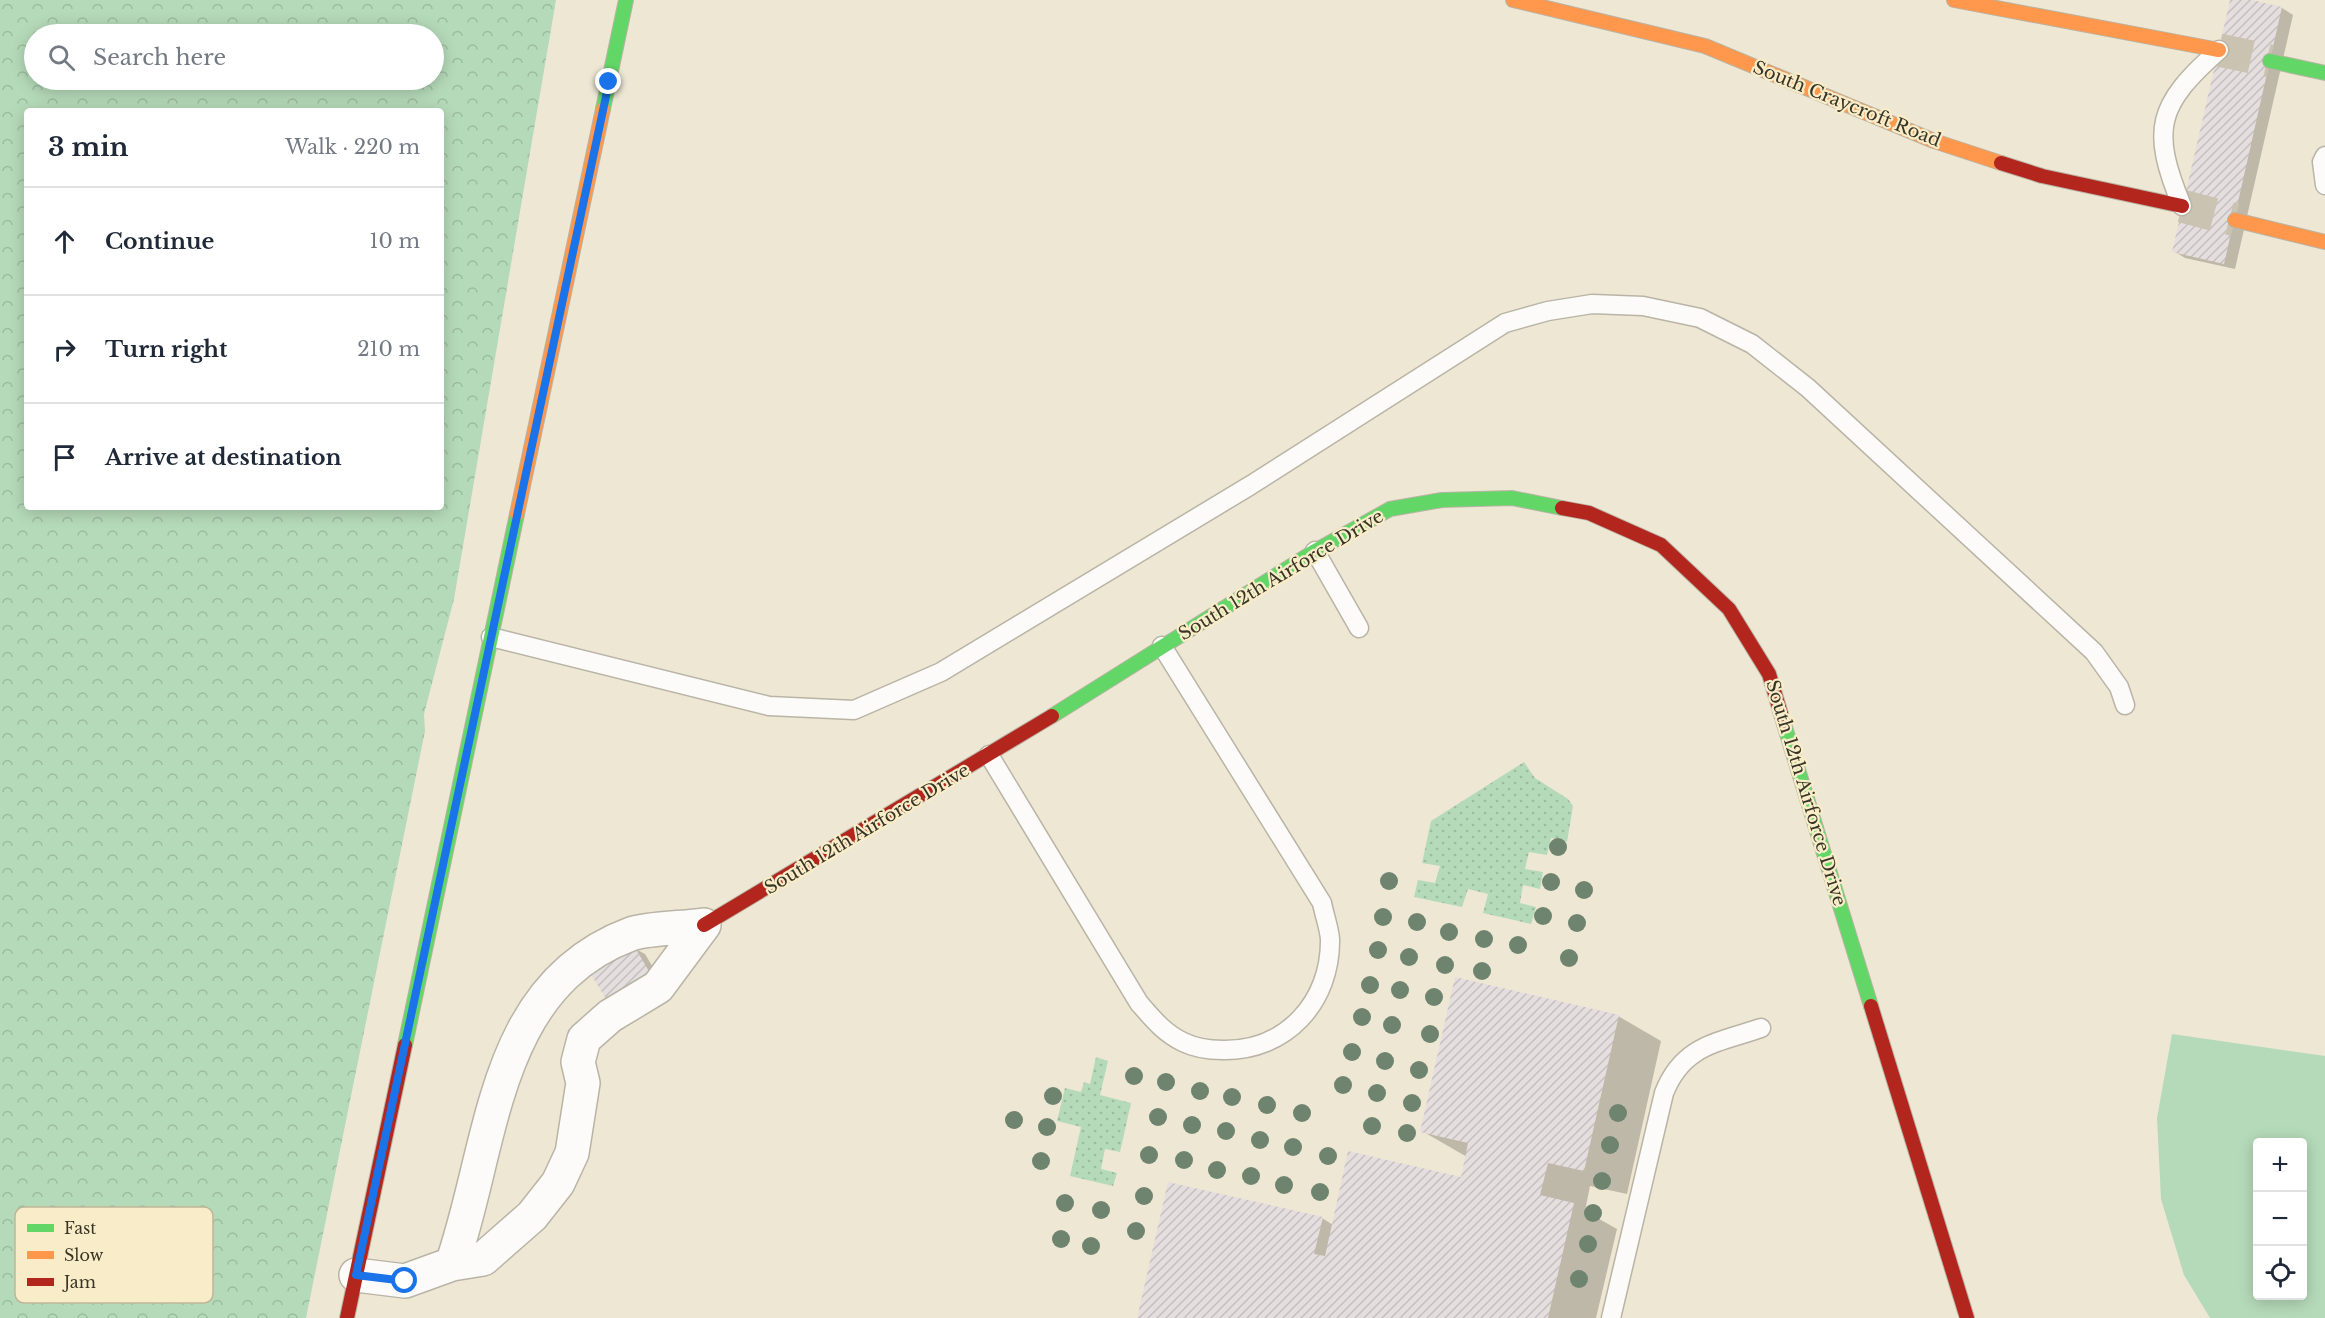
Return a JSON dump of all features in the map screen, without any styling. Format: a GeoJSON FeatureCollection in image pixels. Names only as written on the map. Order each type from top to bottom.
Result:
{"type":"FeatureCollection","features":[{"type":"Feature","properties":{"kind":"street"},"geometry":{"type":"LineString","coordinates":[[611,0],[618,36]]}},
{"type":"Feature","properties":{"kind":"street"},"geometry":{"type":"LineString","coordinates":[[347,1318],[626,0]]}},
{"type":"Feature","properties":{"kind":"street"},"geometry":{"type":"LineString","coordinates":[[618,36],[643,0]]}},
{"type":"Feature","properties":{"kind":"street","name":"South Craycroft Road"},"geometry":{"type":"LineString","coordinates":[[1513,0],[1706,46],[1934,141],[2042,176],[2182,206]]}},
{"type":"Feature","properties":{"kind":"street"},"geometry":{"type":"LineString","coordinates":[[1954,0],[2219,50]]}},
{"type":"Feature","properties":{"kind":"street"},"geometry":{"type":"LineString","coordinates":[[2270,61],[2325,73]]}},
{"type":"Feature","properties":{"kind":"street"},"geometry":{"type":"LineString","coordinates":[[2235,220],[2325,242]]}},
{"type":"Feature","properties":{"kind":"street","name":"South 12th Airforce Drive"},"geometry":{"type":"LineString","coordinates":[[356,1275],[405,1281],[453,1264],[483,1259],[532,1216],[558,1183],[572,1153],[579,1121],[583,1083],[578,1062],[584,1039],[610,1016],[657,987],[704,925],[989,755],[1315,550],[1390,509],[1442,500],[1512,498],[1589,513],[1662,545],[1729,609],[1769,674],[1967,1318]]}},
{"type":"Feature","properties":{"kind":"street","name":"South 12th Airforce Drive"},"geometry":{"type":"LineString","coordinates":[[453,1264],[508,1061],[536,1008],[576,965],[633,933],[704,925]]}},
{"type":"Feature","properties":{"kind":"lane"},"geometry":{"type":"LineString","coordinates":[[2182,206],[2169,174],[2162,132],[2170,102],[2193,73],[2219,50]]}},
{"type":"Feature","properties":{"kind":"lane"},"geometry":{"type":"LineString","coordinates":[[2325,156],[2322,162],[2325,185]]}},
{"type":"Feature","properties":{"kind":"lane"},"geometry":{"type":"LineString","coordinates":[[491,637],[770,706],[854,710],[941,672],[1251,485],[1505,323],[1548,311],[1592,304],[1643,306],[1700,318],[1711,323],[1752,344],[1808,388],[2094,652],[2119,687],[2125,705]]}},
{"type":"Feature","properties":{"kind":"lane"},"geometry":{"type":"LineString","coordinates":[[1315,550],[1359,628]]}},
{"type":"Feature","properties":{"kind":"lane"},"geometry":{"type":"LineString","coordinates":[[989,755],[1139,1003],[1161,1028],[1184,1043],[1212,1050],[1244,1050],[1275,1040],[1299,1020],[1315,1000],[1326,970],[1330,938],[1322,903],[1162,646]]}},
{"type":"Feature","properties":{"kind":"lane"},"geometry":{"type":"LineString","coordinates":[[1611,1318],[1664,1093],[1672,1073],[1685,1058],[1704,1048],[1761,1028]]}},
{"type":"Feature","properties":{"kind":"green space"},"geometry":{"type":"Polygon","coordinates":[[[0,0],[556,0],[454,599],[424,714],[425,731],[306,1318],[0,1318],[0,0]]]}},
{"type":"Feature","properties":{"kind":"green space"},"geometry":{"type":"Polygon","coordinates":[[[1524,762],[1535,778],[1568,799],[1573,806],[1567,842],[1551,838],[1547,855],[1529,852],[1525,869],[1543,872],[1540,889],[1523,885],[1520,903],[1536,907],[1531,924],[1483,913],[1488,894],[1468,889],[1462,907],[1414,897],[1418,880],[1435,883],[1440,866],[1422,863],[1431,821],[1524,762]]]}},
{"type":"Feature","properties":{"kind":"green space"},"geometry":{"type":"Polygon","coordinates":[[[2172,1034],[2325,1056],[2325,1318],[2210,1318],[2184,1275],[2161,1199],[2157,1118],[2172,1034]]]}},
{"type":"Feature","properties":{"kind":"green space"},"geometry":{"type":"Polygon","coordinates":[[[1096,1057],[1108,1061],[1100,1095],[1131,1103],[1120,1152],[1105,1149],[1101,1169],[1117,1173],[1113,1186],[1070,1176],[1081,1127],[1057,1121],[1065,1088],[1081,1092],[1084,1082],[1090,1084],[1096,1057]]]}},
{"type":"Feature","properties":{"kind":"building"},"geometry":{"type":"Polygon","coordinates":[[[2230,0],[2252,0],[2282,7],[2224,264],[2172,252],[2230,0]]]}},
{"type":"Feature","properties":{"kind":"building"},"geometry":{"type":"Polygon","coordinates":[[[634,946],[650,973],[606,999],[590,973],[634,946]]]}},
{"type":"Feature","properties":{"kind":"building"},"geometry":{"type":"Polygon","coordinates":[[[1455,977],[1619,1015],[1584,1171],[1548,1163],[1540,1195],[1574,1203],[1548,1318],[1137,1318],[1168,1182],[1323,1217],[1314,1254],[1325,1256],[1348,1151],[1461,1177],[1468,1143],[1420,1132],[1455,977]]]}},
{"type":"Feature","properties":{"kind":"tunnel"},"geometry":{"type":"LineString","coordinates":[[2219,50],[2270,61]]}},
{"type":"Feature","properties":{"kind":"tunnel"},"geometry":{"type":"LineString","coordinates":[[2182,206],[2235,220]]}},
{"type":"Feature","properties":{"kind":"traffic: fast"},"geometry":{"type":"LineString","coordinates":[[603,109],[626,0]]}},
{"type":"Feature","properties":{"kind":"traffic: fast"},"geometry":{"type":"LineString","coordinates":[[2270,61],[2325,73]]}},
{"type":"Feature","properties":{"kind":"traffic: fast"},"geometry":{"type":"LineString","coordinates":[[1052,716],[1315,551],[1390,509],[1442,500],[1512,498],[1562,508]]}},
{"type":"Feature","properties":{"kind":"traffic: fast"},"geometry":{"type":"LineString","coordinates":[[405,1045],[517,514]]}},
{"type":"Feature","properties":{"kind":"traffic: fast"},"geometry":{"type":"LineString","coordinates":[[1784,724],[1871,1006]]}},
{"type":"Feature","properties":{"kind":"traffic: slow"},"geometry":{"type":"LineString","coordinates":[[1513,0],[1705,46],[1934,141],[2001,163]]}},
{"type":"Feature","properties":{"kind":"traffic: slow"},"geometry":{"type":"LineString","coordinates":[[1954,0],[2219,50]]}},
{"type":"Feature","properties":{"kind":"traffic: slow"},"geometry":{"type":"LineString","coordinates":[[517,514],[603,109]]}},
{"type":"Feature","properties":{"kind":"traffic: slow"},"geometry":{"type":"LineString","coordinates":[[2235,220],[2325,242]]}},
{"type":"Feature","properties":{"kind":"traffic: jam"},"geometry":{"type":"LineString","coordinates":[[2001,163],[2042,176],[2182,206]]}},
{"type":"Feature","properties":{"kind":"traffic: jam"},"geometry":{"type":"LineString","coordinates":[[1562,508],[1589,513],[1661,545],[1729,609],[1769,674],[1784,724]]}},
{"type":"Feature","properties":{"kind":"traffic: jam"},"geometry":{"type":"LineString","coordinates":[[704,925],[1052,716]]}},
{"type":"Feature","properties":{"kind":"traffic: jam"},"geometry":{"type":"LineString","coordinates":[[1871,1006],[1967,1318]]}},
{"type":"Feature","properties":{"kind":"traffic: jam"},"geometry":{"type":"LineString","coordinates":[[347,1318],[405,1045]]}},
{"type":"Feature","properties":{"kind":"route"},"geometry":{"type":"LineString","coordinates":[[405,1281],[356,1275],[609,82]]}}]}
